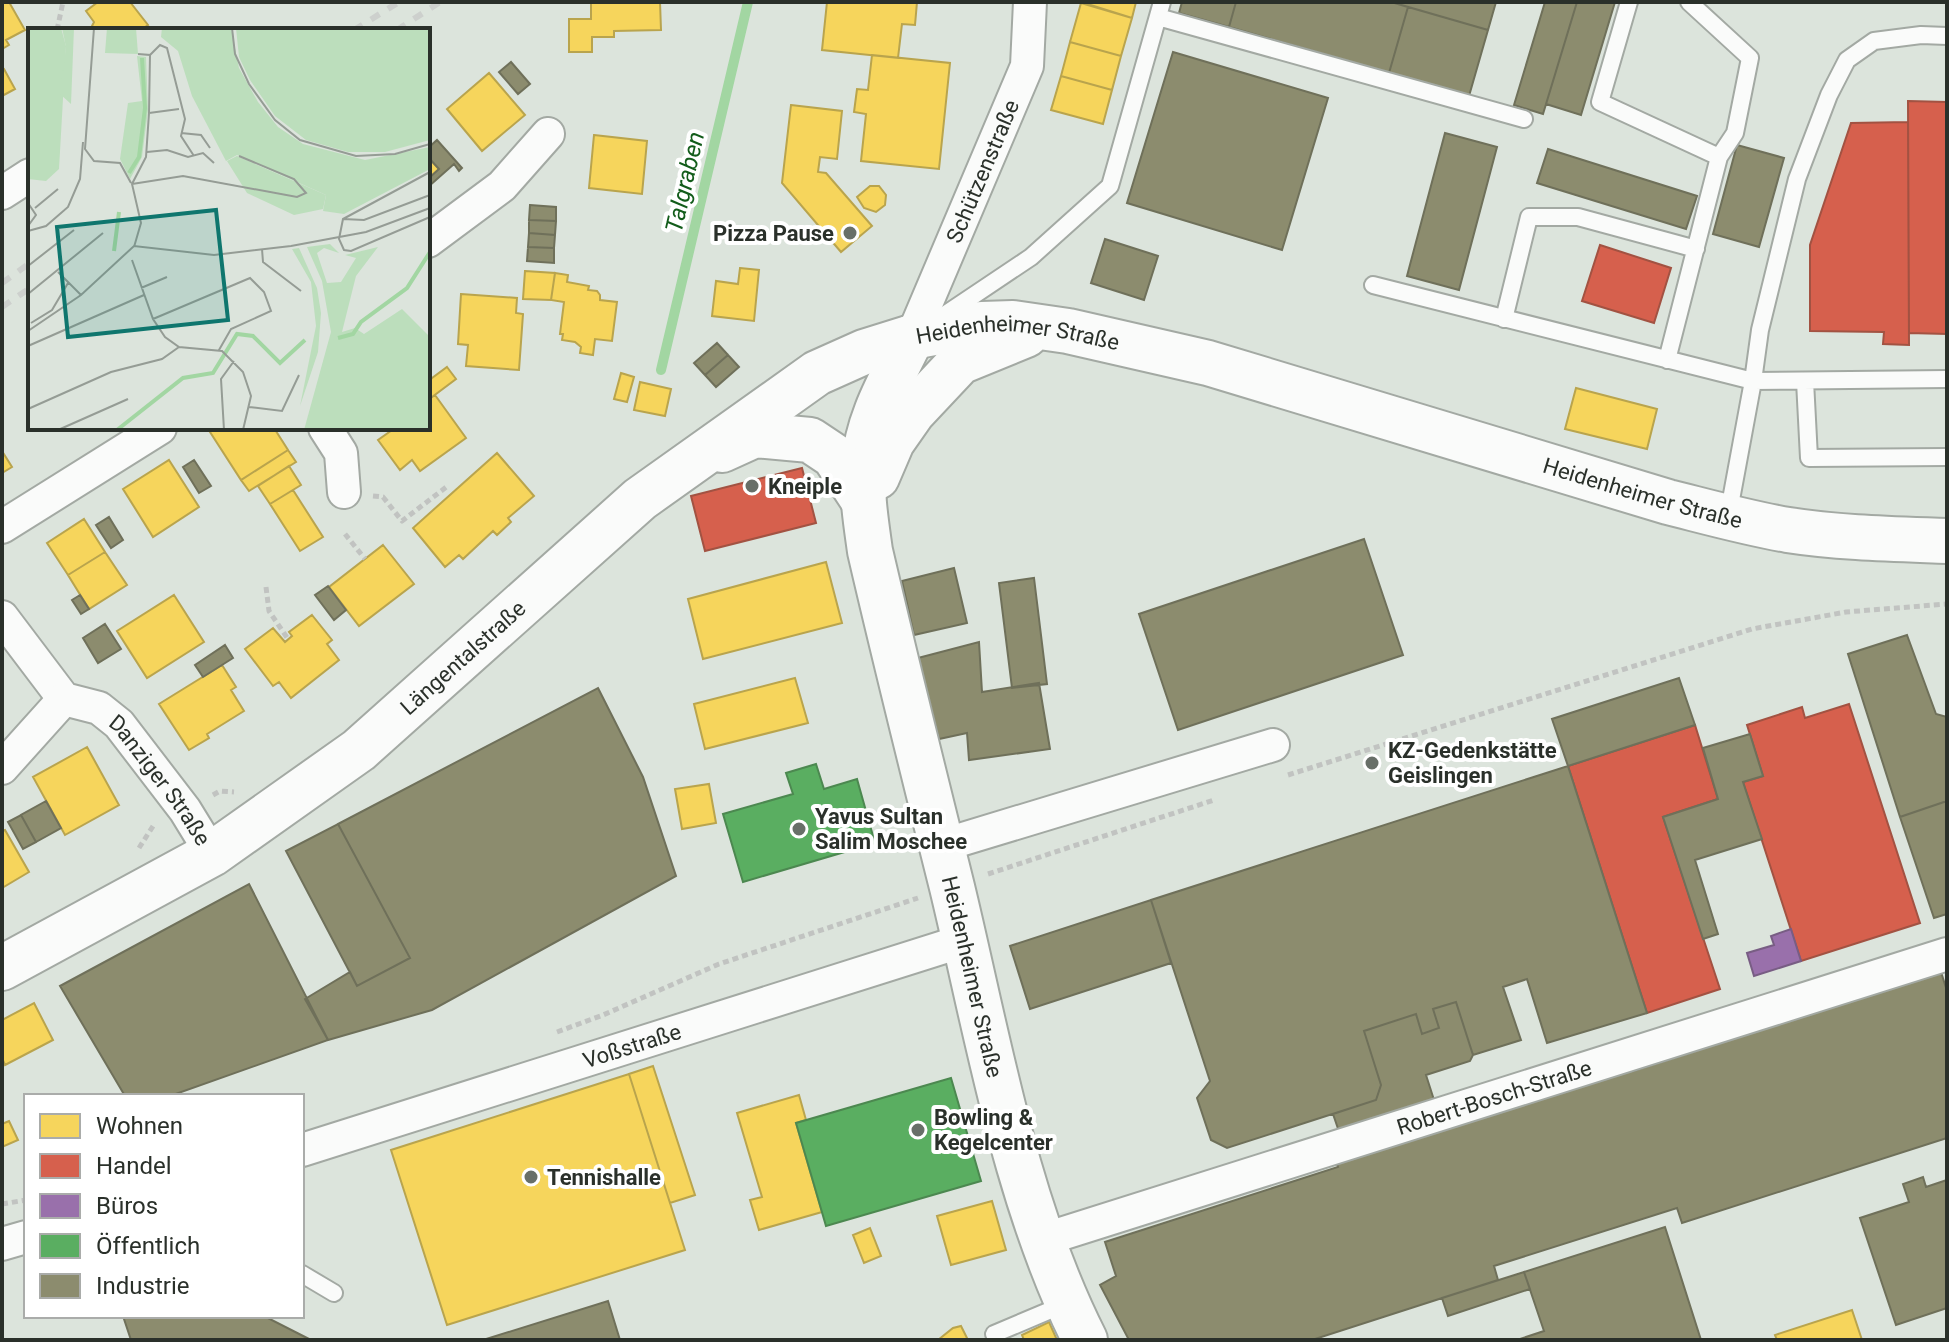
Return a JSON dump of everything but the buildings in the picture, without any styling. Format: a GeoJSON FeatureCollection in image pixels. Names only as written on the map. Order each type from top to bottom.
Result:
{"type":"FeatureCollection","features":[{"type":"Feature","properties":{"kind":"main road","name":"Heidenheimer Straße"},"geometry":{"type":"LineString","coordinates":[[1076,1322],[1042,1240],[1000,1092],[870,551],[863,500],[864,463],[869,435],[878,406],[912,337],[982,324],[1013,323],[1047,333],[1208,363],[1728,517],[1789,530],[1849,537],[1947,541]]}},
{"type":"Feature","properties":{"kind":"main road"},"geometry":{"type":"LineString","coordinates":[[679,469],[755,435],[810,440],[834,456],[863,500],[874,485],[892,442],[913,412],[960,362],[1047,333]]}},
{"type":"Feature","properties":{"kind":"main road","name":"Längentalstraße"},"geometry":{"type":"LineString","coordinates":[[2,968],[212,854],[359,750],[640,499],[679,469],[817,373],[864,352],[912,337]]}},
{"type":"Feature","properties":{"kind":"street","name":"Schützenstraße"},"geometry":{"type":"LineString","coordinates":[[912,337],[1027,66],[1030,2]]}},
{"type":"Feature","properties":{"kind":"street"},"geometry":{"type":"LineString","coordinates":[[430,240],[502,186],[548,134]]}},
{"type":"Feature","properties":{"kind":"street"},"geometry":{"type":"LineString","coordinates":[[2,193],[28,176]]}},
{"type":"Feature","properties":{"kind":"street"},"geometry":{"type":"LineString","coordinates":[[2,527],[157,430]]}},
{"type":"Feature","properties":{"kind":"street"},"geometry":{"type":"LineString","coordinates":[[326,430],[341,453],[344,492]]}},
{"type":"Feature","properties":{"kind":"street"},"geometry":{"type":"LineString","coordinates":[[2,617],[64,699],[2,768]]}},
{"type":"Feature","properties":{"kind":"street","name":"Danziger Straße"},"geometry":{"type":"LineString","coordinates":[[64,699],[99,708],[119,724],[185,810],[212,854]]}},
{"type":"Feature","properties":{"kind":"street"},"geometry":{"type":"LineString","coordinates":[[946,866],[1273,745]]}},
{"type":"Feature","properties":{"kind":"street","name":"Voßstraße"},"geometry":{"type":"LineString","coordinates":[[304,1149],[963,941]]}},
{"type":"Feature","properties":{"kind":"street","name":"Robert-Bosch-Straße"},"geometry":{"type":"LineString","coordinates":[[1042,1240],[1947,954]]}},
{"type":"Feature","properties":{"kind":"street"},"geometry":{"type":"LineString","coordinates":[[2,1244],[24,1238]]}},
{"type":"Feature","properties":{"kind":"lane"},"geometry":{"type":"LineString","coordinates":[[1629,2],[1600,102],[1719,157]]}},
{"type":"Feature","properties":{"kind":"lane"},"geometry":{"type":"LineString","coordinates":[[1667,360],[1719,157],[1735,133],[1750,58],[1689,2]]}},
{"type":"Feature","properties":{"kind":"lane"},"geometry":{"type":"LineString","coordinates":[[912,337],[1031,257],[1110,186],[1160,10],[1524,119]]}},
{"type":"Feature","properties":{"kind":"lane"},"geometry":{"type":"LineString","coordinates":[[1728,517],[1760,330],[1797,179],[1829,95],[1847,60],[1874,41],[1921,35],[1947,36]]}},
{"type":"Feature","properties":{"kind":"lane"},"geometry":{"type":"LineString","coordinates":[[1504,319],[1529,217],[1578,217],[1696,249]]}},
{"type":"Feature","properties":{"kind":"lane"},"geometry":{"type":"LineString","coordinates":[[1373,285],[1753,381],[1947,379]]}},
{"type":"Feature","properties":{"kind":"lane"},"geometry":{"type":"LineString","coordinates":[[1805,381],[1809,458],[1947,457]]}},
{"type":"Feature","properties":{"kind":"lane"},"geometry":{"type":"LineString","coordinates":[[304,1275],[334,1293]]}},
{"type":"Feature","properties":{"kind":"lane"},"geometry":{"type":"LineString","coordinates":[[998,1340],[994,1334],[1076,1322]]}},
{"type":"Feature","properties":{"kind":"path"},"geometry":{"type":"LineString","coordinates":[[57,28],[63,2]]}},
{"type":"Feature","properties":{"kind":"path"},"geometry":{"type":"LineString","coordinates":[[344,492],[383,497],[402,521],[449,485]]}},
{"type":"Feature","properties":{"kind":"path"},"geometry":{"type":"LineString","coordinates":[[345,534],[365,559]]}},
{"type":"Feature","properties":{"kind":"path"},"geometry":{"type":"LineString","coordinates":[[266,587],[269,611],[288,639]]}},
{"type":"Feature","properties":{"kind":"path"},"geometry":{"type":"LineString","coordinates":[[1286,776],[1752,629],[1846,612],[1947,604]]}},
{"type":"Feature","properties":{"kind":"path"},"geometry":{"type":"LineString","coordinates":[[128,854],[142,846],[160,816],[185,810],[220,791],[239,793]]}},
{"type":"Feature","properties":{"kind":"path"},"geometry":{"type":"LineString","coordinates":[[547,1036],[603,1015],[946,866],[1216,799]]}},
{"type":"Feature","properties":{"kind":"path"},"geometry":{"type":"LineString","coordinates":[[2,1204],[24,1200]]}},
{"type":"Feature","properties":{"kind":"waterway","name":"Talgraben"},"geometry":{"type":"LineString","coordinates":[[661,370],[748,2]]}},
{"type":"Feature","properties":{"kind":"railway"},"geometry":{"type":"LineString","coordinates":[[357,28],[399,2]]}},
{"type":"Feature","properties":{"kind":"railway"},"geometry":{"type":"LineString","coordinates":[[400,28],[440,2]]}},
{"type":"Feature","properties":{"kind":"railway"},"geometry":{"type":"LineString","coordinates":[[2,283],[28,264]]}},
{"type":"Feature","properties":{"kind":"railway"},"geometry":{"type":"LineString","coordinates":[[2,307],[28,289]]}},
{"type":"Feature","properties":{"kind":"place","name":"Pizza Pause"},"geometry":{"type":"Point","coordinates":[850,233]}},
{"type":"Feature","properties":{"kind":"place","name":"Kneiple"},"geometry":{"type":"Point","coordinates":[752,486]}},
{"type":"Feature","properties":{"kind":"place","name":"KZ-Gedenkstätte Geislingen"},"geometry":{"type":"Point","coordinates":[1372,763]}},
{"type":"Feature","properties":{"kind":"place","name":"Yavus Sultan Salim Moschee"},"geometry":{"type":"Point","coordinates":[799,829]}},
{"type":"Feature","properties":{"kind":"place","name":"Bowling & Kegelcenter"},"geometry":{"type":"Point","coordinates":[918,1130]}},
{"type":"Feature","properties":{"kind":"place","name":"Tennishalle"},"geometry":{"type":"Point","coordinates":[531,1177]}}]}
